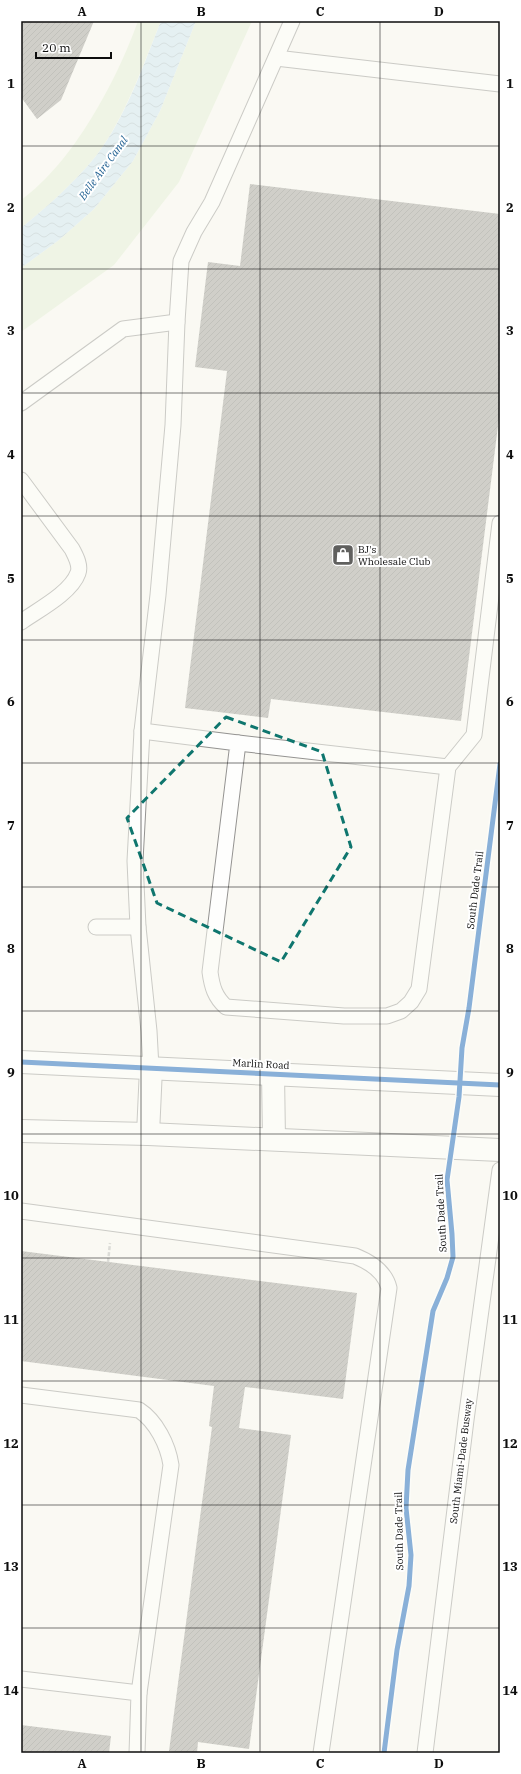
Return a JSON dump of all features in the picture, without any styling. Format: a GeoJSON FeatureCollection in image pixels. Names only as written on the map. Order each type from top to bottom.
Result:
{"type":"FeatureCollection","features":[{"type":"Feature","properties":{"kind":"street","name":"Marlin Road"},"geometry":{"type":"LineString","coordinates":[[21,1062],[500,1085]]}},
{"type":"Feature","properties":{"kind":"street"},"geometry":{"type":"LineString","coordinates":[[148,1134],[151,1068]]}},
{"type":"Feature","properties":{"kind":"street"},"geometry":{"type":"LineString","coordinates":[[273,1074],[274,1139]]}},
{"type":"Feature","properties":{"kind":"street"},"geometry":{"type":"LineString","coordinates":[[21,1131],[148,1134],[500,1150]]}},
{"type":"Feature","properties":{"kind":"lane"},"geometry":{"type":"LineString","coordinates":[[151,1068],[149,1030],[138,927],[135,861],[142,731],[158,595],[173,425],[181,261],[194,232],[212,202],[292,21]]}},
{"type":"Feature","properties":{"kind":"lane"},"geometry":{"type":"LineString","coordinates":[[276,58],[500,84]]}},
{"type":"Feature","properties":{"kind":"lane"},"geometry":{"type":"LineString","coordinates":[[21,403],[123,329],[177,322]]}},
{"type":"Feature","properties":{"kind":"lane"},"geometry":{"type":"LineString","coordinates":[[21,480],[72,549],[77,560],[78,572],[71,584],[60,595],[21,622]]}},
{"type":"Feature","properties":{"kind":"lane"},"geometry":{"type":"LineString","coordinates":[[238,743],[210,972],[214,992],[226,1007],[344,1016],[387,1016],[401,1011],[411,1002],[419,989],[448,767],[474,735],[500,523]]}},
{"type":"Feature","properties":{"kind":"lane"},"geometry":{"type":"LineString","coordinates":[[142,731],[448,767]]}},
{"type":"Feature","properties":{"kind":"lane"},"geometry":{"type":"LineString","coordinates":[[96,927],[138,927]]}},
{"type":"Feature","properties":{"kind":"lane","name":"South Miami-Dade Busway"},"geometry":{"type":"LineString","coordinates":[[425,1753],[466,1420],[500,1170]]}},
{"type":"Feature","properties":{"kind":"lane"},"geometry":{"type":"LineString","coordinates":[[21,1211],[355,1256],[376,1268],[388,1282],[389,1288],[375,1392],[321,1753]]}},
{"type":"Feature","properties":{"kind":"lane"},"geometry":{"type":"LineString","coordinates":[[21,1395],[139,1410],[152,1421],[166,1446],[171,1465],[139,1692],[137,1753]]}},
{"type":"Feature","properties":{"kind":"lane"},"geometry":{"type":"LineString","coordinates":[[21,1679],[139,1692]]}},
{"type":"Feature","properties":{"kind":"highlighted area"},"geometry":{"type":"Polygon","coordinates":[[[226,717],[322,752],[351,847],[281,962],[157,903],[127,818],[226,717]]]}},
{"type":"Feature","properties":{"kind":"green space"},"geometry":{"type":"Polygon","coordinates":[[[138,21],[161,21],[133,91],[116,125],[96,156],[79,176],[51,203],[21,228],[21,200],[40,184],[58,165],[91,119],[118,69],[138,21]]]}},
{"type":"Feature","properties":{"kind":"green space"},"geometry":{"type":"Polygon","coordinates":[[[196,21],[252,21],[179,182],[114,265],[21,332],[21,268],[59,240],[94,209],[133,161],[160,111],[196,21]]]}},
{"type":"Feature","properties":{"kind":"water","name":"Belle Aire Canal"},"geometry":{"type":"Polygon","coordinates":[[[161,21],[196,21],[160,111],[133,161],[94,209],[59,240],[21,268],[21,228],[70,185],[88,166],[107,141],[133,91],[161,21]]]}},
{"type":"Feature","properties":{"kind":"building"},"geometry":{"type":"Polygon","coordinates":[[[21,21],[94,21],[61,100],[37,119],[21,97],[21,21]]]}},
{"type":"Feature","properties":{"kind":"building","name":"BJ's Wholesale Club"},"geometry":{"type":"Polygon","coordinates":[[[250,184],[500,214],[500,410],[461,721],[271,699],[268,718],[185,708],[227,371],[195,367],[208,262],[240,266],[250,184]]]}},
{"type":"Feature","properties":{"kind":"building"},"geometry":{"type":"Polygon","coordinates":[[[21,1251],[357,1293],[343,1399],[245,1387],[239,1428],[291,1435],[249,1749],[198,1742],[197,1753],[169,1751],[212,1427],[209,1426],[214,1386],[21,1361],[21,1251]]]}},
{"type":"Feature","properties":{"kind":"building"},"geometry":{"type":"Polygon","coordinates":[[[21,1725],[111,1736],[109,1753],[21,1753],[21,1725]]]}},
{"type":"Feature","properties":{"kind":"cycle path","name":"South Dade Trail"},"geometry":{"type":"LineString","coordinates":[[384,1753],[397,1650],[409,1586],[411,1555],[406,1508],[408,1470],[433,1311],[447,1278],[453,1257],[447,1180],[459,1097],[462,1048],[469,1008],[500,764]]}},
{"type":"Feature","properties":{"kind":"cycle path"},"geometry":{"type":"LineString","coordinates":[[21,1062],[500,1085]]}},
{"type":"Feature","properties":{"kind":"place","name":"BJ's Wholesale Club"},"geometry":{"type":"Point","coordinates":[343,555]}}]}
